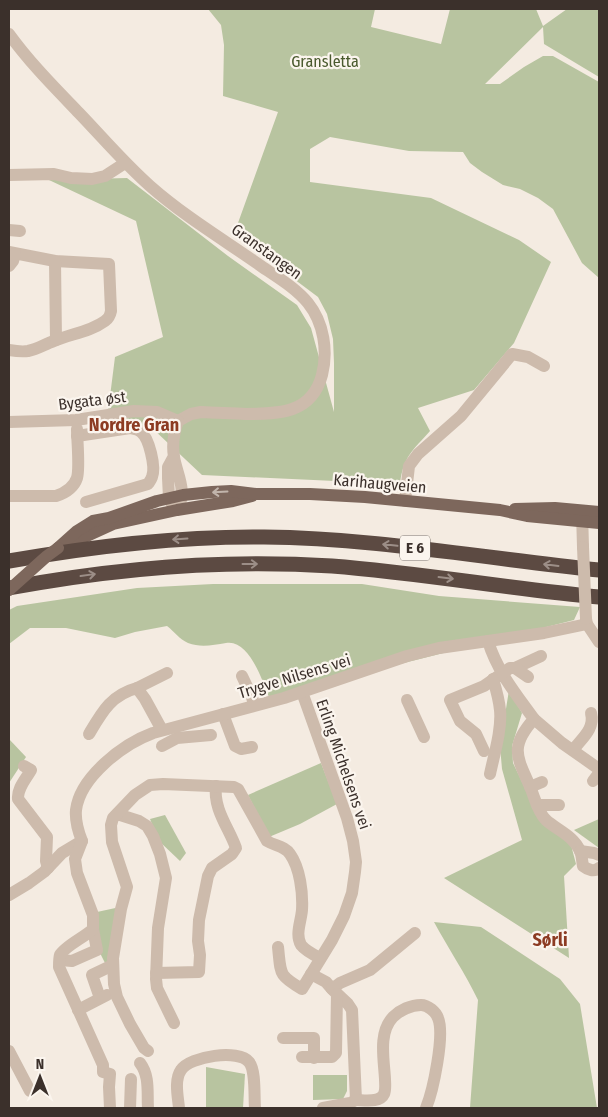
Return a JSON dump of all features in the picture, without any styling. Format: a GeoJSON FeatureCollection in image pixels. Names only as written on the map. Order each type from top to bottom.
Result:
{"type":"FeatureCollection","features":[{"type":"Feature","properties":{"kind":"highway","name":"E 6"},"geometry":{"type":"LineString","coordinates":[[9,561],[64,551],[162,540],[264,537],[367,542],[599,570]]}},
{"type":"Feature","properties":{"kind":"highway","name":"E 6"},"geometry":{"type":"LineString","coordinates":[[9,589],[40,582],[133,569],[263,564],[323,566],[382,571],[599,597]]}},
{"type":"Feature","properties":{"kind":"main road","name":"Karihaugveien"},"geometry":{"type":"LineString","coordinates":[[9,589],[77,530],[93,521],[109,518],[146,504],[183,495],[231,491],[256,494],[310,494],[500,510],[527,516],[582,516],[599,512]]}},
{"type":"Feature","properties":{"kind":"main road","name":"Karihaugveien"},"geometry":{"type":"LineString","coordinates":[[58,548],[113,524],[177,510],[233,501],[256,494]]}},
{"type":"Feature","properties":{"kind":"main road","name":"Karihaugveien"},"geometry":{"type":"LineString","coordinates":[[582,516],[599,523]]}},
{"type":"Feature","properties":{"kind":"street","name":"Granstangen"},"geometry":{"type":"LineString","coordinates":[[9,34],[33,64],[141,179],[171,204],[300,294],[308,303],[320,325],[324,337],[325,359],[320,383],[315,393],[301,406],[279,413],[201,412],[191,414],[178,422]]}},
{"type":"Feature","properties":{"kind":"street"},"geometry":{"type":"LineString","coordinates":[[9,175],[54,174],[71,178],[92,179],[105,176],[126,163]]}},
{"type":"Feature","properties":{"kind":"street"},"geometry":{"type":"LineString","coordinates":[[9,266],[13,260],[12,253],[55,261],[109,264],[111,311],[107,320],[82,332],[30,351],[9,350]]}},
{"type":"Feature","properties":{"kind":"street"},"geometry":{"type":"LineString","coordinates":[[55,261],[56,340]]}},
{"type":"Feature","properties":{"kind":"street"},"geometry":{"type":"LineString","coordinates":[[405,501],[409,466],[418,454],[461,416],[512,354],[528,356],[544,366]]}},
{"type":"Feature","properties":{"kind":"street","name":"Bygata øst"},"geometry":{"type":"LineString","coordinates":[[9,422],[76,420],[134,411],[157,412],[178,422]]}},
{"type":"Feature","properties":{"kind":"street"},"geometry":{"type":"LineString","coordinates":[[9,496],[56,496],[64,493],[71,487],[77,477],[76,420]]}},
{"type":"Feature","properties":{"kind":"street"},"geometry":{"type":"LineString","coordinates":[[174,456],[168,466],[169,498],[177,510],[182,503],[183,495],[174,456],[174,433],[178,422]]}},
{"type":"Feature","properties":{"kind":"street"},"geometry":{"type":"LineString","coordinates":[[77,436],[130,428],[142,432],[150,448],[153,472],[152,479],[148,484],[86,502]]}},
{"type":"Feature","properties":{"kind":"street"},"geometry":{"type":"LineString","coordinates":[[582,516],[587,621],[599,642]]}},
{"type":"Feature","properties":{"kind":"street","name":"Trygve Nilsens vei"},"geometry":{"type":"LineString","coordinates":[[60,960],[72,961],[97,950],[93,929],[93,915],[77,873],[75,859],[82,841],[76,824],[76,808],[87,784],[100,768],[121,749],[144,736],[162,730],[302,692],[407,656],[439,648],[544,633],[587,621]]}},
{"type":"Feature","properties":{"kind":"street"},"geometry":{"type":"LineString","coordinates":[[488,641],[497,676],[500,712],[498,736],[490,774]]}},
{"type":"Feature","properties":{"kind":"street"},"geometry":{"type":"LineString","coordinates":[[484,751],[476,734],[460,721],[450,700],[484,686],[510,668],[515,668],[540,656]]}},
{"type":"Feature","properties":{"kind":"street"},"geometry":{"type":"LineString","coordinates":[[515,668],[528,677]]}},
{"type":"Feature","properties":{"kind":"street"},"geometry":{"type":"LineString","coordinates":[[89,734],[111,702],[119,694],[137,688],[167,673]]}},
{"type":"Feature","properties":{"kind":"street"},"geometry":{"type":"LineString","coordinates":[[242,676],[254,705]]}},
{"type":"Feature","properties":{"kind":"street"},"geometry":{"type":"LineString","coordinates":[[497,676],[534,719],[573,750],[597,774]]}},
{"type":"Feature","properties":{"kind":"street"},"geometry":{"type":"LineString","coordinates":[[137,688],[162,730]]}},
{"type":"Feature","properties":{"kind":"street","name":"Erling Michelsens vei"},"geometry":{"type":"LineString","coordinates":[[278,947],[281,973],[287,980],[302,989],[332,940],[349,905],[354,884],[356,862],[347,818],[302,692]]}},
{"type":"Feature","properties":{"kind":"street"},"geometry":{"type":"LineString","coordinates":[[407,700],[424,737]]}},
{"type":"Feature","properties":{"kind":"street"},"geometry":{"type":"LineString","coordinates":[[573,750],[589,730],[592,723],[591,712]]}},
{"type":"Feature","properties":{"kind":"street"},"geometry":{"type":"LineString","coordinates":[[223,714],[235,746],[241,749],[252,747]]}},
{"type":"Feature","properties":{"kind":"street"},"geometry":{"type":"LineString","coordinates":[[534,719],[519,741],[518,759],[521,769],[536,785],[539,811],[545,819],[574,840],[580,851],[583,866],[589,870],[599,869]]}},
{"type":"Feature","properties":{"kind":"street"},"geometry":{"type":"LineString","coordinates":[[162,746],[177,738],[211,735]]}},
{"type":"Feature","properties":{"kind":"street"},"geometry":{"type":"LineString","coordinates":[[28,768],[15,786],[18,799],[46,838],[48,868]]}},
{"type":"Feature","properties":{"kind":"street"},"geometry":{"type":"LineString","coordinates":[[148,1051],[144,1048],[130,1024],[117,997],[114,984],[113,958],[127,887],[112,842],[111,826],[113,818],[135,795],[150,785],[216,786],[238,789],[267,840],[273,845],[285,842],[296,866],[302,890],[298,932],[302,945],[320,958]]}},
{"type":"Feature","properties":{"kind":"street"},"geometry":{"type":"LineString","coordinates":[[156,973],[199,972],[199,920],[208,876],[212,868],[232,854],[236,848],[218,807],[215,796],[216,786]]}},
{"type":"Feature","properties":{"kind":"street"},"geometry":{"type":"LineString","coordinates":[[537,806],[559,805]]}},
{"type":"Feature","properties":{"kind":"street"},"geometry":{"type":"LineString","coordinates":[[117,814],[139,821],[146,826],[153,836],[160,854],[166,878],[158,928],[157,988],[174,1022]]}},
{"type":"Feature","properties":{"kind":"street"},"geometry":{"type":"LineString","coordinates":[[9,894],[29,883],[62,854],[82,841]]}},
{"type":"Feature","properties":{"kind":"street"},"geometry":{"type":"LineString","coordinates":[[580,851],[594,852],[599,855]]}},
{"type":"Feature","properties":{"kind":"street"},"geometry":{"type":"LineString","coordinates":[[93,929],[66,948],[60,955],[59,967],[103,1065],[103,1072],[110,1074],[110,1108]]}},
{"type":"Feature","properties":{"kind":"street"},"geometry":{"type":"LineString","coordinates":[[314,1038],[308,1058],[332,1057],[336,1053],[335,992],[340,983],[370,970],[415,933]]}},
{"type":"Feature","properties":{"kind":"street"},"geometry":{"type":"LineString","coordinates":[[100,998],[92,975],[113,965]]}},
{"type":"Feature","properties":{"kind":"street"},"geometry":{"type":"LineString","coordinates":[[311,974],[326,982],[352,1010],[356,1100]]}},
{"type":"Feature","properties":{"kind":"street"},"geometry":{"type":"LineString","coordinates":[[78,1010],[116,992]]}},
{"type":"Feature","properties":{"kind":"street"},"geometry":{"type":"LineString","coordinates":[[323,1108],[350,1103],[356,1100],[377,1100],[384,1095],[384,1032],[389,1021],[397,1012],[411,1006],[423,1005],[430,1008],[438,1017],[440,1028],[439,1052],[430,1099],[426,1108]]}},
{"type":"Feature","properties":{"kind":"street"},"geometry":{"type":"LineString","coordinates":[[283,1038],[332,1038]]}},
{"type":"Feature","properties":{"kind":"street"},"geometry":{"type":"LineString","coordinates":[[9,1051],[30,1091]]}},
{"type":"Feature","properties":{"kind":"street"},"geometry":{"type":"LineString","coordinates":[[179,1108],[178,1074],[183,1067],[198,1059],[218,1056],[237,1056],[250,1062],[253,1071],[255,1108]]}},
{"type":"Feature","properties":{"kind":"street"},"geometry":{"type":"LineString","coordinates":[[140,1063],[147,1078],[148,1108]]}},
{"type":"Feature","properties":{"kind":"street"},"geometry":{"type":"LineString","coordinates":[[130,1108],[131,1080]]}},
{"type":"Feature","properties":{"kind":"green space","name":"Gransletta"},"geometry":{"type":"Polygon","coordinates":[[[208,9],[375,9],[371,27],[441,44],[450,9],[536,9],[543,26],[567,9],[599,9],[599,77],[544,44],[543,27],[485,84],[500,84],[543,56],[553,56],[599,82],[599,278],[582,263],[553,209],[538,198],[520,189],[503,185],[482,172],[470,163],[463,152],[409,151],[330,137],[310,149],[310,182],[431,198],[519,240],[551,262],[514,343],[474,390],[418,408],[430,431],[406,460],[400,484],[202,475],[152,428],[107,420],[115,357],[163,337],[136,221],[49,180],[127,178],[228,256],[297,305],[311,328],[334,412],[333,339],[327,314],[318,297],[234,234],[278,112],[223,96],[224,45],[221,25],[208,9]]]}},
{"type":"Feature","properties":{"kind":"green space"},"geometry":{"type":"Polygon","coordinates":[[[213,584],[362,584],[439,596],[580,607],[574,620],[269,697],[253,662],[241,647],[234,643],[207,646],[193,645],[182,640],[167,626],[115,638],[66,628],[30,628],[9,644],[9,610],[17,606],[137,588],[213,584]]]}},
{"type":"Feature","properties":{"kind":"green space"},"geometry":{"type":"Polygon","coordinates":[[[509,690],[522,713],[512,746],[513,763],[540,819],[571,845],[576,864],[564,876],[569,958],[444,878],[522,840],[502,769],[500,746],[509,690]]]}},
{"type":"Feature","properties":{"kind":"green space"},"geometry":{"type":"Polygon","coordinates":[[[9,739],[26,757],[9,783],[9,739]]]}},
{"type":"Feature","properties":{"kind":"green space"},"geometry":{"type":"Polygon","coordinates":[[[321,763],[337,804],[300,824],[269,837],[248,795],[321,763]]]}},
{"type":"Feature","properties":{"kind":"green space"},"geometry":{"type":"Polygon","coordinates":[[[165,815],[186,853],[180,861],[159,841],[150,819],[165,815]]]}},
{"type":"Feature","properties":{"kind":"green space"},"geometry":{"type":"Polygon","coordinates":[[[599,819],[599,848],[574,830],[599,819]]]}},
{"type":"Feature","properties":{"kind":"green space"},"geometry":{"type":"Polygon","coordinates":[[[120,907],[111,961],[105,963],[101,955],[97,912],[120,907]]]}},
{"type":"Feature","properties":{"kind":"green space"},"geometry":{"type":"Polygon","coordinates":[[[434,922],[481,927],[560,979],[580,1004],[597,1108],[470,1108],[478,1000],[434,922]]]}},
{"type":"Feature","properties":{"kind":"green space"},"geometry":{"type":"Polygon","coordinates":[[[206,1067],[245,1074],[243,1108],[206,1108],[206,1067]]]}},
{"type":"Feature","properties":{"kind":"green space"},"geometry":{"type":"Polygon","coordinates":[[[313,1075],[347,1075],[347,1091],[343,1099],[313,1100],[313,1075]]]}},
{"type":"Feature","properties":{"kind":"district","name":"Nordre Gran"},"geometry":{"type":"Point","coordinates":[134,425]}},
{"type":"Feature","properties":{"kind":"district","name":"Sørli"},"geometry":{"type":"Point","coordinates":[550,940]}}]}
